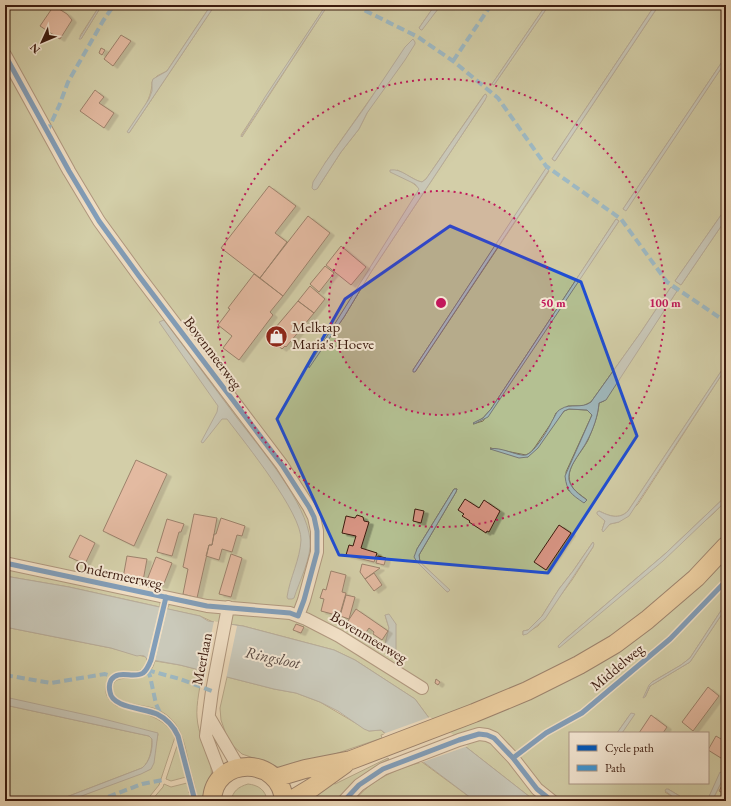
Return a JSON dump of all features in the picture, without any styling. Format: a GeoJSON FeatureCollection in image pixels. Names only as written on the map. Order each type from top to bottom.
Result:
{"type":"FeatureCollection","features":[{"type":"Feature","properties":{"kind":"main road","name":"Middelweg"},"geometry":{"type":"LineString","coordinates":[[275,778],[305,769],[351,760],[527,691],[578,665],[615,644],[647,620],[696,578],[726,546]]}},
{"type":"Feature","properties":{"kind":"main road","name":"Middelweg"},"geometry":{"type":"LineString","coordinates":[[290,801],[313,787],[351,760]]}},
{"type":"Feature","properties":{"kind":"main road"},"geometry":{"type":"LineString","coordinates":[[212,801],[214,790],[222,778],[230,771],[252,766],[264,770],[275,778],[284,795],[284,801]]}},
{"type":"Feature","properties":{"kind":"street","name":"Bovenmeerweg"},"geometry":{"type":"LineString","coordinates":[[5,55],[69,171],[99,221],[282,465],[309,507],[314,517],[317,531],[317,552],[298,616]]}},
{"type":"Feature","properties":{"kind":"street","name":"Ondermeerweg"},"geometry":{"type":"LineString","coordinates":[[5,563],[207,606],[228,607]]}},
{"type":"Feature","properties":{"kind":"street","name":"Bovenmeerweg"},"geometry":{"type":"LineString","coordinates":[[228,607],[290,613],[298,616],[339,636],[422,688]]}},
{"type":"Feature","properties":{"kind":"street","name":"Meerlaan"},"geometry":{"type":"LineString","coordinates":[[222,778],[206,736],[214,678],[228,607]]}},
{"type":"Feature","properties":{"kind":"street"},"geometry":{"type":"LineString","coordinates":[[209,717],[239,768]]}},
{"type":"Feature","properties":{"kind":"street"},"geometry":{"type":"LineString","coordinates":[[344,801],[360,785],[383,769],[459,740],[479,734],[494,738],[513,758],[537,789],[552,801]]}},
{"type":"Feature","properties":{"kind":"highlighted area"},"geometry":{"type":"Polygon","coordinates":[[[450,226],[581,282],[637,436],[548,573],[339,555],[277,419],[345,299],[450,226]]]}},
{"type":"Feature","properties":{"kind":"green space"},"geometry":{"type":"Polygon","coordinates":[[[5,5],[100,5],[80,36],[81,39],[102,5],[211,5],[167,71],[157,76],[152,82],[150,96],[128,131],[129,133],[215,5],[326,5],[241,135],[242,137],[328,5],[435,5],[419,28],[441,5],[546,5],[492,84],[494,85],[549,5],[655,5],[552,159],[555,161],[659,5],[726,5],[726,56],[623,209],[626,210],[726,61],[726,208],[675,281],[681,285],[726,219],[726,364],[628,511],[621,516],[610,516],[599,511],[605,521],[602,530],[610,524],[619,522],[638,504],[726,368],[726,496],[666,553],[558,646],[713,514],[726,501],[726,603],[690,658],[652,682],[650,686],[690,662],[726,608],[726,801],[712,801],[725,775],[721,772],[707,801],[688,801],[668,789],[665,792],[679,801],[535,801],[429,718],[415,699],[355,660],[334,650],[243,626],[213,622],[200,616],[167,609],[169,605],[160,603],[160,607],[69,587],[5,576],[5,5]],[[411,41],[325,163],[317,189],[341,152],[359,129],[367,113],[411,41]],[[486,94],[426,179],[422,182],[418,181],[397,170],[420,189],[308,367],[344,317],[371,272],[485,100],[486,94]],[[546,169],[413,370],[415,372],[549,171],[546,169]],[[616,219],[491,409],[483,418],[473,424],[483,421],[619,221],[616,219]],[[671,287],[591,402],[583,406],[568,406],[556,413],[552,422],[531,452],[526,455],[490,448],[528,457],[564,411],[569,409],[587,410],[592,415],[566,472],[568,490],[587,500],[571,485],[569,477],[575,460],[588,440],[599,403],[604,401],[677,291],[671,287]],[[454,489],[417,549],[417,562],[448,592],[449,590],[420,562],[419,555],[457,489],[454,489]],[[593,542],[559,589],[542,616],[528,630],[523,631],[523,635],[538,626],[572,580],[593,547],[593,542]],[[385,615],[389,628],[384,649],[396,624],[385,615]]]}},
{"type":"Feature","properties":{"kind":"green space"},"geometry":{"type":"Polygon","coordinates":[[[5,627],[111,648],[146,657],[146,664],[141,670],[136,672],[119,672],[110,676],[107,681],[106,694],[110,701],[117,706],[157,719],[170,730],[175,737],[159,785],[146,801],[68,801],[151,769],[158,734],[5,698],[5,627]]]}},
{"type":"Feature","properties":{"kind":"green space"},"geometry":{"type":"Polygon","coordinates":[[[155,661],[204,671],[197,707],[197,717],[202,740],[209,759],[211,779],[207,790],[199,801],[151,801],[164,784],[171,787],[187,783],[188,792],[192,796],[196,795],[195,785],[180,732],[176,725],[163,712],[153,708],[126,702],[113,694],[113,685],[116,680],[144,676],[150,671],[155,661]]]}},
{"type":"Feature","properties":{"kind":"green space"},"geometry":{"type":"Polygon","coordinates":[[[227,677],[296,693],[320,702],[369,731],[381,730],[385,734],[381,735],[382,738],[332,755],[280,768],[242,754],[232,745],[227,737],[221,720],[220,708],[227,677]]]}},
{"type":"Feature","properties":{"kind":"green space"},"geometry":{"type":"Polygon","coordinates":[[[5,705],[149,736],[152,739],[149,759],[142,768],[56,801],[5,801],[5,705]]]}},
{"type":"Feature","properties":{"kind":"green space"},"geometry":{"type":"Polygon","coordinates":[[[178,743],[186,777],[171,781],[166,779],[178,743]]]}},
{"type":"Feature","properties":{"kind":"green space"},"geometry":{"type":"Polygon","coordinates":[[[388,758],[389,759],[367,772],[355,782],[337,801],[303,801],[333,783],[335,784],[388,758]]]}},
{"type":"Feature","properties":{"kind":"green space"},"geometry":{"type":"Polygon","coordinates":[[[422,762],[475,801],[354,801],[361,793],[385,776],[422,762]]]}},
{"type":"Feature","properties":{"kind":"green space"},"geometry":{"type":"Polygon","coordinates":[[[248,784],[261,789],[265,794],[267,801],[231,801],[236,790],[248,784]]]}},
{"type":"Feature","properties":{"kind":"water"},"geometry":{"type":"Polygon","coordinates":[[[100,5],[102,5],[81,39],[79,39],[100,5]]]}},
{"type":"Feature","properties":{"kind":"water"},"geometry":{"type":"Polygon","coordinates":[[[211,5],[215,5],[129,133],[127,132],[149,99],[152,91],[153,79],[167,71],[211,5]]]}},
{"type":"Feature","properties":{"kind":"water"},"geometry":{"type":"Polygon","coordinates":[[[326,5],[328,5],[241,137],[265,97],[326,5]]]}},
{"type":"Feature","properties":{"kind":"water"},"geometry":{"type":"Polygon","coordinates":[[[435,5],[441,5],[421,30],[419,28],[435,5]]]}},
{"type":"Feature","properties":{"kind":"water"},"geometry":{"type":"Polygon","coordinates":[[[546,5],[549,5],[494,85],[492,84],[546,5]]]}},
{"type":"Feature","properties":{"kind":"water"},"geometry":{"type":"Polygon","coordinates":[[[655,5],[659,5],[555,161],[552,159],[655,5]]]}},
{"type":"Feature","properties":{"kind":"water"},"geometry":{"type":"Polygon","coordinates":[[[413,39],[415,44],[405,60],[367,113],[359,129],[341,152],[317,189],[314,190],[312,188],[313,182],[325,163],[405,47],[413,39]]]}},
{"type":"Feature","properties":{"kind":"water"},"geometry":{"type":"Polygon","coordinates":[[[726,56],[726,61],[626,211],[623,209],[726,56]]]}},
{"type":"Feature","properties":{"kind":"water"},"geometry":{"type":"Polygon","coordinates":[[[485,94],[487,96],[485,100],[371,272],[344,317],[309,368],[309,365],[419,189],[415,184],[390,172],[390,170],[402,172],[422,182],[426,179],[485,94]]]}},
{"type":"Feature","properties":{"kind":"water"},"geometry":{"type":"Polygon","coordinates":[[[546,168],[549,170],[415,372],[413,372],[413,370],[546,168]]]}},
{"type":"Feature","properties":{"kind":"water"},"geometry":{"type":"Polygon","coordinates":[[[726,208],[726,219],[681,285],[675,281],[726,208]]]}},
{"type":"Feature","properties":{"kind":"water"},"geometry":{"type":"Polygon","coordinates":[[[616,219],[619,221],[488,417],[474,424],[473,423],[483,418],[491,409],[616,219]]]}},
{"type":"Feature","properties":{"kind":"water"},"geometry":{"type":"Polygon","coordinates":[[[671,287],[677,291],[606,400],[599,403],[591,432],[570,470],[570,483],[576,492],[587,500],[584,503],[570,492],[565,476],[592,415],[587,410],[569,409],[564,411],[538,448],[528,457],[519,458],[490,449],[494,448],[526,455],[533,450],[541,440],[559,410],[568,406],[584,405],[591,402],[671,287]]]}},
{"type":"Feature","properties":{"kind":"water"},"geometry":{"type":"Polygon","coordinates":[[[164,320],[281,476],[301,510],[307,525],[310,547],[305,569],[294,598],[292,599],[288,599],[287,597],[290,582],[299,555],[301,540],[299,528],[283,496],[227,419],[222,419],[203,443],[201,442],[217,412],[218,406],[159,322],[164,320]]]}},
{"type":"Feature","properties":{"kind":"water"},"geometry":{"type":"Polygon","coordinates":[[[726,364],[726,368],[629,516],[619,522],[610,524],[603,532],[602,530],[605,521],[597,514],[597,512],[599,511],[610,516],[621,516],[628,511],[726,364]]]}},
{"type":"Feature","properties":{"kind":"water"},"geometry":{"type":"Polygon","coordinates":[[[454,489],[457,489],[456,492],[419,555],[420,562],[450,590],[448,592],[417,562],[414,557],[417,549],[454,489]]]}},
{"type":"Feature","properties":{"kind":"water"},"geometry":{"type":"Polygon","coordinates":[[[726,496],[726,501],[663,561],[559,648],[558,646],[563,641],[666,553],[726,496]]]}},
{"type":"Feature","properties":{"kind":"water"},"geometry":{"type":"Polygon","coordinates":[[[593,542],[593,547],[545,619],[527,634],[523,635],[523,631],[528,630],[542,616],[559,589],[593,542]]]}},
{"type":"Feature","properties":{"kind":"water","name":"Ringsloot"},"geometry":{"type":"Polygon","coordinates":[[[5,576],[69,587],[200,616],[208,621],[243,626],[334,650],[355,660],[415,699],[429,718],[535,801],[475,801],[381,730],[369,731],[364,729],[338,711],[296,693],[274,689],[180,665],[147,659],[140,655],[137,656],[111,648],[5,627],[5,576]]]}},
{"type":"Feature","properties":{"kind":"water"},"geometry":{"type":"Polygon","coordinates":[[[726,603],[726,608],[690,662],[650,686],[645,697],[643,698],[652,682],[690,658],[726,603]]]}},
{"type":"Feature","properties":{"kind":"water"},"geometry":{"type":"Polygon","coordinates":[[[389,614],[396,624],[396,656],[384,649],[389,628],[385,615],[389,614]]]}},
{"type":"Feature","properties":{"kind":"water"},"geometry":{"type":"Polygon","coordinates":[[[5,697],[96,717],[158,733],[154,763],[151,769],[141,774],[68,801],[56,801],[142,768],[150,755],[152,739],[149,736],[5,705],[5,697]]]}},
{"type":"Feature","properties":{"kind":"water"},"geometry":{"type":"Polygon","coordinates":[[[631,713],[635,714],[623,732],[618,732],[631,713]]]}},
{"type":"Feature","properties":{"kind":"water"},"geometry":{"type":"Polygon","coordinates":[[[720,772],[725,775],[712,801],[707,801],[720,772]]]}},
{"type":"Feature","properties":{"kind":"water"},"geometry":{"type":"Polygon","coordinates":[[[666,789],[688,801],[679,801],[665,791],[666,789]]]}},
{"type":"Feature","properties":{"kind":"pier"},"geometry":{"type":"Polygon","coordinates":[[[160,607],[167,609],[155,661],[147,659],[160,607]]]}},
{"type":"Feature","properties":{"kind":"pier"},"geometry":{"type":"Polygon","coordinates":[[[214,621],[237,626],[226,679],[203,673],[214,621]]]}},
{"type":"Feature","properties":{"kind":"pier"},"geometry":{"type":"Polygon","coordinates":[[[430,717],[468,746],[420,763],[383,734],[430,717]]]}},
{"type":"Feature","properties":{"kind":"building"},"geometry":{"type":"Polygon","coordinates":[[[53,7],[67,14],[72,20],[60,39],[40,26],[53,7]]]}},
{"type":"Feature","properties":{"kind":"building"},"geometry":{"type":"Polygon","coordinates":[[[121,35],[131,41],[113,66],[104,59],[121,35]]]}},
{"type":"Feature","properties":{"kind":"building"},"geometry":{"type":"Polygon","coordinates":[[[101,48],[105,50],[102,55],[99,53],[101,48]]]}},
{"type":"Feature","properties":{"kind":"building"},"geometry":{"type":"Polygon","coordinates":[[[95,90],[104,97],[99,103],[114,113],[104,128],[80,111],[95,90]]]}},
{"type":"Feature","properties":{"kind":"building"},"geometry":{"type":"Polygon","coordinates":[[[269,186],[296,206],[275,233],[287,242],[260,278],[221,248],[269,186]]]}},
{"type":"Feature","properties":{"kind":"building"},"geometry":{"type":"Polygon","coordinates":[[[308,216],[330,233],[283,296],[260,278],[308,216]]]}},
{"type":"Feature","properties":{"kind":"building"},"geometry":{"type":"Polygon","coordinates":[[[341,246],[366,267],[351,285],[326,265],[341,246]]]}},
{"type":"Feature","properties":{"kind":"building"},"geometry":{"type":"Polygon","coordinates":[[[325,266],[334,273],[319,292],[310,284],[325,266]]]}},
{"type":"Feature","properties":{"kind":"building"},"geometry":{"type":"Polygon","coordinates":[[[254,274],[283,296],[270,312],[273,315],[239,360],[223,348],[232,336],[218,325],[230,309],[228,308],[254,274]]]}},
{"type":"Feature","properties":{"kind":"building"},"geometry":{"type":"Polygon","coordinates":[[[310,286],[325,299],[314,313],[298,301],[310,286]]]}},
{"type":"Feature","properties":{"kind":"building"},"geometry":{"type":"Polygon","coordinates":[[[298,301],[314,313],[286,347],[285,346],[282,349],[277,345],[279,342],[270,334],[298,301]]]}},
{"type":"Feature","properties":{"kind":"building"},"geometry":{"type":"Polygon","coordinates":[[[136,460],[167,474],[134,546],[103,531],[136,460]]]}},
{"type":"Feature","properties":{"kind":"building"},"geometry":{"type":"Polygon","coordinates":[[[465,499],[479,508],[484,500],[500,511],[489,532],[487,531],[486,533],[462,516],[464,514],[458,510],[465,499]]]}},
{"type":"Feature","properties":{"kind":"building"},"geometry":{"type":"Polygon","coordinates":[[[415,509],[424,511],[421,523],[413,521],[415,509]]]}},
{"type":"Feature","properties":{"kind":"building"},"geometry":{"type":"Polygon","coordinates":[[[194,514],[217,518],[212,545],[209,545],[197,598],[183,594],[188,569],[183,567],[194,514]]]}},
{"type":"Feature","properties":{"kind":"building"},"geometry":{"type":"Polygon","coordinates":[[[357,515],[363,517],[364,521],[369,522],[361,548],[377,553],[374,562],[346,555],[349,545],[353,546],[356,536],[342,533],[346,516],[355,518],[357,515]]]}},
{"type":"Feature","properties":{"kind":"building"},"geometry":{"type":"Polygon","coordinates":[[[221,518],[245,526],[242,536],[237,535],[232,552],[222,549],[219,560],[206,556],[209,545],[212,545],[214,534],[216,534],[221,518]]]}},
{"type":"Feature","properties":{"kind":"building"},"geometry":{"type":"Polygon","coordinates":[[[167,519],[184,524],[181,532],[179,532],[172,556],[157,552],[167,519]]]}},
{"type":"Feature","properties":{"kind":"building"},"geometry":{"type":"Polygon","coordinates":[[[559,525],[571,533],[546,570],[534,562],[559,525]]]}},
{"type":"Feature","properties":{"kind":"building"},"geometry":{"type":"Polygon","coordinates":[[[80,535],[95,543],[85,564],[69,557],[80,535]]]}},
{"type":"Feature","properties":{"kind":"building"},"geometry":{"type":"Polygon","coordinates":[[[231,554],[242,558],[231,597],[219,594],[231,554]]]}},
{"type":"Feature","properties":{"kind":"building"},"geometry":{"type":"Polygon","coordinates":[[[127,556],[147,559],[143,581],[123,578],[127,556]]]}},
{"type":"Feature","properties":{"kind":"building"},"geometry":{"type":"Polygon","coordinates":[[[378,556],[386,558],[384,565],[376,563],[378,556]]]}},
{"type":"Feature","properties":{"kind":"building"},"geometry":{"type":"Polygon","coordinates":[[[156,557],[172,563],[163,586],[147,580],[156,557]]]}},
{"type":"Feature","properties":{"kind":"building"},"geometry":{"type":"Polygon","coordinates":[[[362,564],[380,568],[365,579],[360,572],[362,564]]]}},
{"type":"Feature","properties":{"kind":"building"},"geometry":{"type":"Polygon","coordinates":[[[331,571],[346,575],[342,592],[346,593],[340,614],[337,613],[336,615],[321,611],[324,599],[320,598],[323,589],[326,590],[331,571]]]}},
{"type":"Feature","properties":{"kind":"building"},"geometry":{"type":"Polygon","coordinates":[[[374,573],[382,585],[374,591],[365,579],[374,573]]]}},
{"type":"Feature","properties":{"kind":"building"},"geometry":{"type":"Polygon","coordinates":[[[346,595],[355,597],[349,619],[340,616],[346,595]]]}},
{"type":"Feature","properties":{"kind":"building"},"geometry":{"type":"Polygon","coordinates":[[[356,609],[388,631],[382,640],[373,634],[374,632],[369,628],[362,638],[344,627],[356,609]]]}},
{"type":"Feature","properties":{"kind":"building"},"geometry":{"type":"Polygon","coordinates":[[[296,624],[304,627],[301,633],[293,630],[296,624]]]}},
{"type":"Feature","properties":{"kind":"building"},"geometry":{"type":"Polygon","coordinates":[[[436,679],[440,682],[438,685],[435,683],[436,679]]]}},
{"type":"Feature","properties":{"kind":"building"},"geometry":{"type":"Polygon","coordinates":[[[708,687],[719,696],[693,731],[682,722],[708,687]]]}},
{"type":"Feature","properties":{"kind":"building"},"geometry":{"type":"Polygon","coordinates":[[[651,715],[667,727],[664,732],[640,732],[651,715]]]}},
{"type":"Feature","properties":{"kind":"building"},"geometry":{"type":"Polygon","coordinates":[[[716,736],[726,742],[726,750],[721,758],[709,751],[716,736]]]}},
{"type":"Feature","properties":{"kind":"building"},"geometry":{"type":"Polygon","coordinates":[[[726,778],[726,795],[719,791],[726,778]]]}},
{"type":"Feature","properties":{"kind":"marked path"},"geometry":{"type":"LineString","coordinates":[[47,132],[68,82],[103,21],[114,5]]}},
{"type":"Feature","properties":{"kind":"marked path"},"geometry":{"type":"LineString","coordinates":[[354,5],[418,37],[453,61],[498,98],[546,166],[621,219],[667,282],[726,322]]}},
{"type":"Feature","properties":{"kind":"marked path"},"geometry":{"type":"LineString","coordinates":[[453,61],[491,5]]}},
{"type":"Feature","properties":{"kind":"marked path"},"geometry":{"type":"LineString","coordinates":[[147,670],[180,679],[212,691]]}},
{"type":"Feature","properties":{"kind":"marked path"},"geometry":{"type":"LineString","coordinates":[[147,670],[150,676],[156,704],[161,715]]}},
{"type":"Feature","properties":{"kind":"marked path"},"geometry":{"type":"LineString","coordinates":[[5,675],[51,683],[105,674],[113,677]]}},
{"type":"Feature","properties":{"kind":"marked path"},"geometry":{"type":"LineString","coordinates":[[97,801],[142,784],[163,780]]}},
{"type":"Feature","properties":{"kind":"cycle path"},"geometry":{"type":"LineString","coordinates":[[5,55],[69,171],[99,221],[282,465],[309,507],[314,517],[317,531],[317,552],[298,616],[290,613],[207,606],[5,563]]}},
{"type":"Feature","properties":{"kind":"cycle path"},"geometry":{"type":"LineString","coordinates":[[513,758],[546,733],[582,713],[670,639],[726,581]]}},
{"type":"Feature","properties":{"kind":"cycle path"},"geometry":{"type":"LineString","coordinates":[[166,597],[151,660],[147,669],[139,675],[118,675],[114,677],[110,682],[109,689],[112,697],[116,701],[129,707],[157,714],[164,718],[172,726],[178,736],[195,801]]}},
{"type":"Feature","properties":{"kind":"cycle path"},"geometry":{"type":"LineString","coordinates":[[344,801],[359,785],[383,769],[459,740],[479,734],[494,738],[513,758],[537,789],[552,801]]}},
{"type":"Feature","properties":{"kind":"place","name":"Melktap Maria's Hoeve"},"geometry":{"type":"Point","coordinates":[276,336]}}]}
